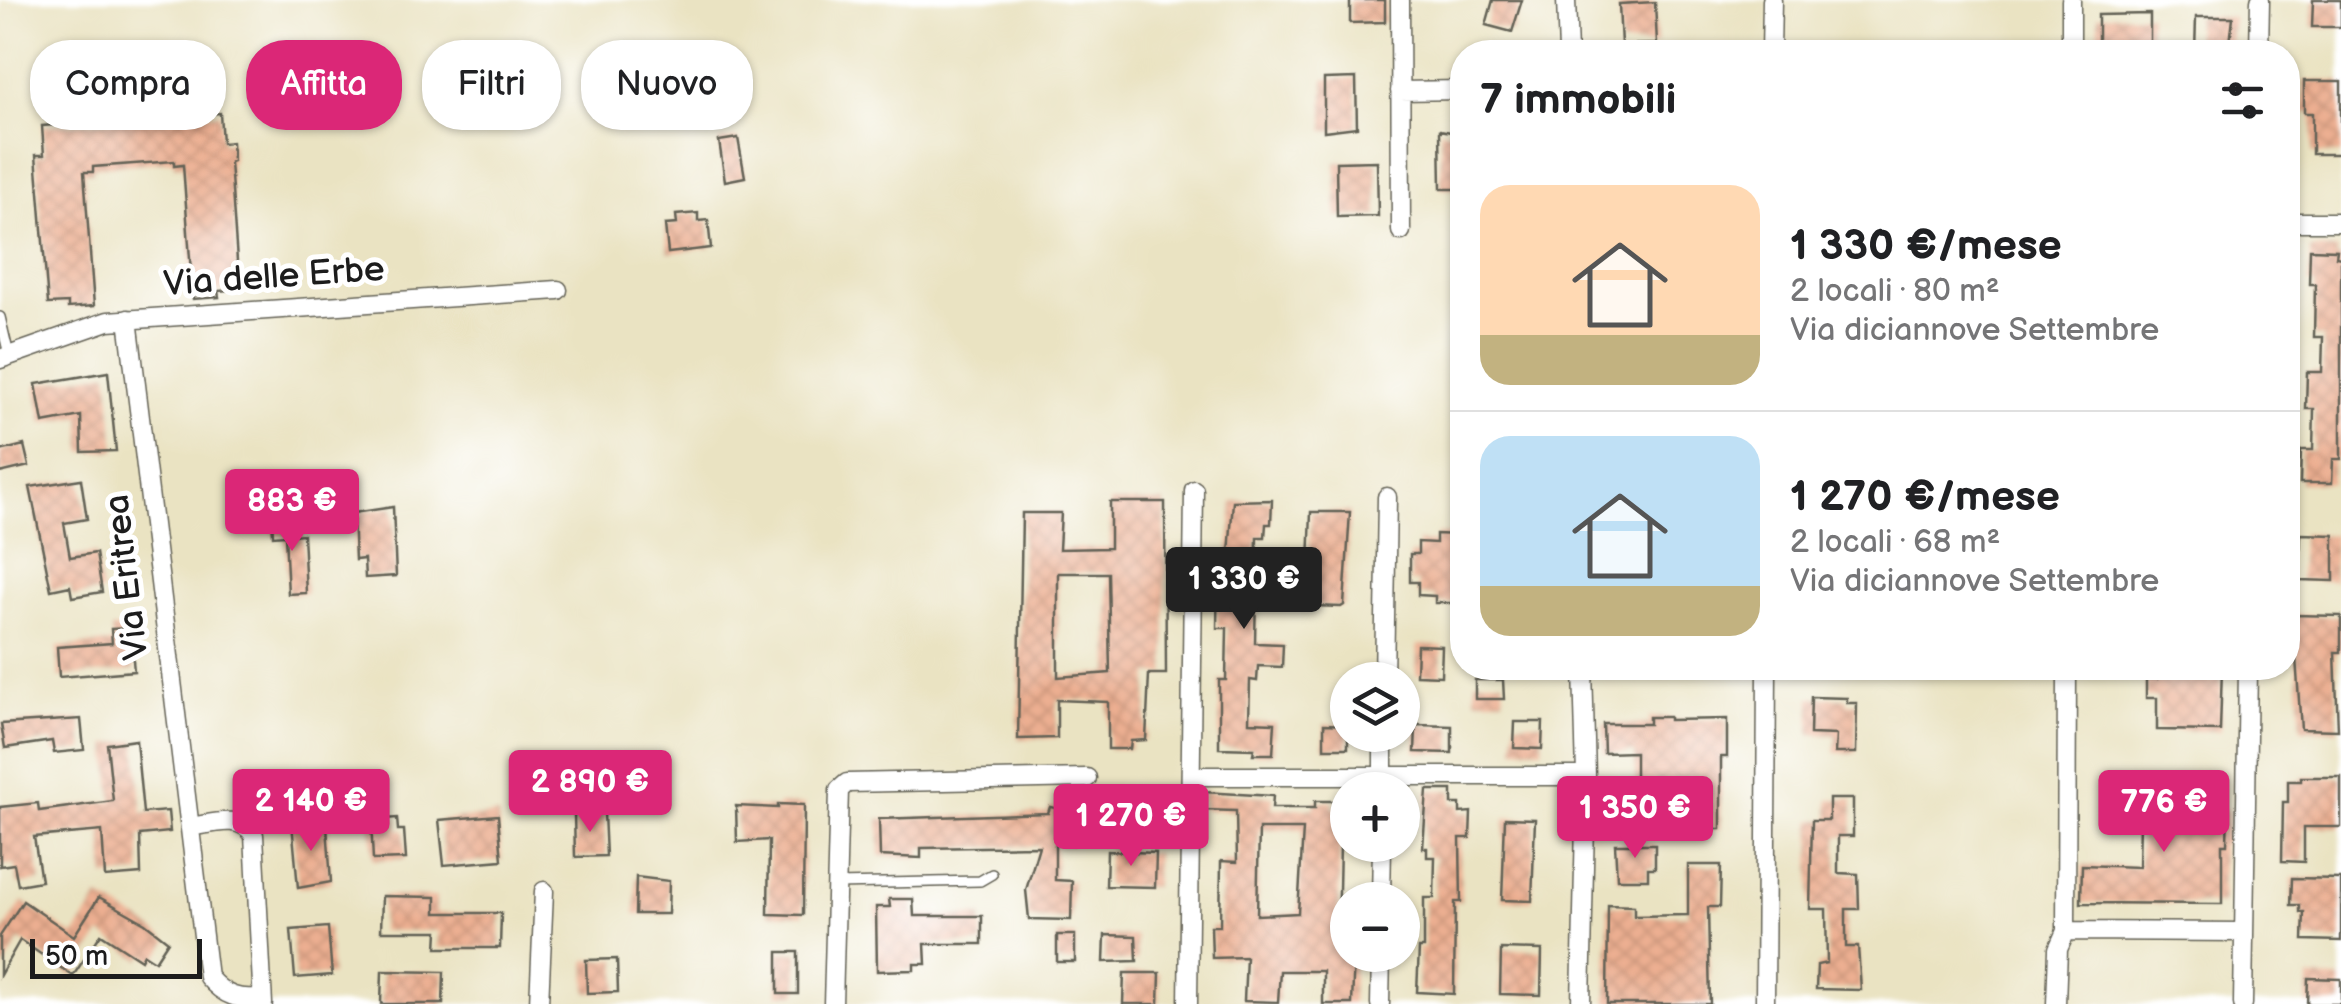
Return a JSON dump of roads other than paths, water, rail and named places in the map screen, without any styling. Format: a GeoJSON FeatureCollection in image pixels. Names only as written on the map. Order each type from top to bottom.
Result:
{"type":"FeatureCollection","features":[{"type":"Feature","properties":{"kind":"street"},"geometry":{"type":"LineString","coordinates":[[1400,0],[1401,231]]}},
{"type":"Feature","properties":{"kind":"street"},"geometry":{"type":"LineString","coordinates":[[1566,0],[1568,40]]}},
{"type":"Feature","properties":{"kind":"street"},"geometry":{"type":"LineString","coordinates":[[1772,0],[1772,40]]}},
{"type":"Feature","properties":{"kind":"street"},"geometry":{"type":"LineString","coordinates":[[2070,40],[2071,0]]}},
{"type":"Feature","properties":{"kind":"street"},"geometry":{"type":"LineString","coordinates":[[2258,40],[2260,0]]}},
{"type":"Feature","properties":{"kind":"street"},"geometry":{"type":"LineString","coordinates":[[1400,91],[1450,90]]}},
{"type":"Feature","properties":{"kind":"street"},"geometry":{"type":"LineString","coordinates":[[2300,222],[2341,222]]}},
{"type":"Feature","properties":{"kind":"street","name":"Via delle Erbe"},"geometry":{"type":"LineString","coordinates":[[5,357],[108,321],[558,290]]}},
{"type":"Feature","properties":{"kind":"street","name":"Via Eritrea"},"geometry":{"type":"LineString","coordinates":[[128,319],[208,977],[230,996],[263,1001],[254,835],[239,821],[190,827]]}},
{"type":"Feature","properties":{"kind":"street"},"geometry":{"type":"LineString","coordinates":[[1188,1004],[1194,490]]}},
{"type":"Feature","properties":{"kind":"street"},"geometry":{"type":"LineString","coordinates":[[1384,662],[1386,498]]}},
{"type":"Feature","properties":{"kind":"street"},"geometry":{"type":"LineString","coordinates":[[1581,1004],[1586,776],[1583,680]]}},
{"type":"Feature","properties":{"kind":"street"},"geometry":{"type":"LineString","coordinates":[[1765,1004],[1767,680]]}},
{"type":"Feature","properties":{"kind":"street"},"geometry":{"type":"LineString","coordinates":[[2056,1004],[2058,950],[2066,932],[2068,680]]}},
{"type":"Feature","properties":{"kind":"street"},"geometry":{"type":"LineString","coordinates":[[2243,1004],[2248,680]]}},
{"type":"Feature","properties":{"kind":"street"},"geometry":{"type":"LineString","coordinates":[[1191,776],[1330,780]]}},
{"type":"Feature","properties":{"kind":"street"},"geometry":{"type":"LineString","coordinates":[[1420,781],[1586,776]]}},
{"type":"Feature","properties":{"kind":"street"},"geometry":{"type":"LineString","coordinates":[[833,1004],[839,790],[847,783],[1087,778]]}},
{"type":"Feature","properties":{"kind":"street"},"geometry":{"type":"LineString","coordinates":[[539,1004],[544,892]]}},
{"type":"Feature","properties":{"kind":"street"},"geometry":{"type":"LineString","coordinates":[[2066,932],[2244,932]]}},
{"type":"Feature","properties":{"kind":"street"},"geometry":{"type":"LineString","coordinates":[[1380,1004],[1381,972]]}},
{"type":"Feature","properties":{"kind":"lane"},"geometry":{"type":"LineString","coordinates":[[0,317],[5,357]]}},
{"type":"Feature","properties":{"kind":"lane"},"geometry":{"type":"LineString","coordinates":[[836,884],[980,881],[992,874]]}}]}
